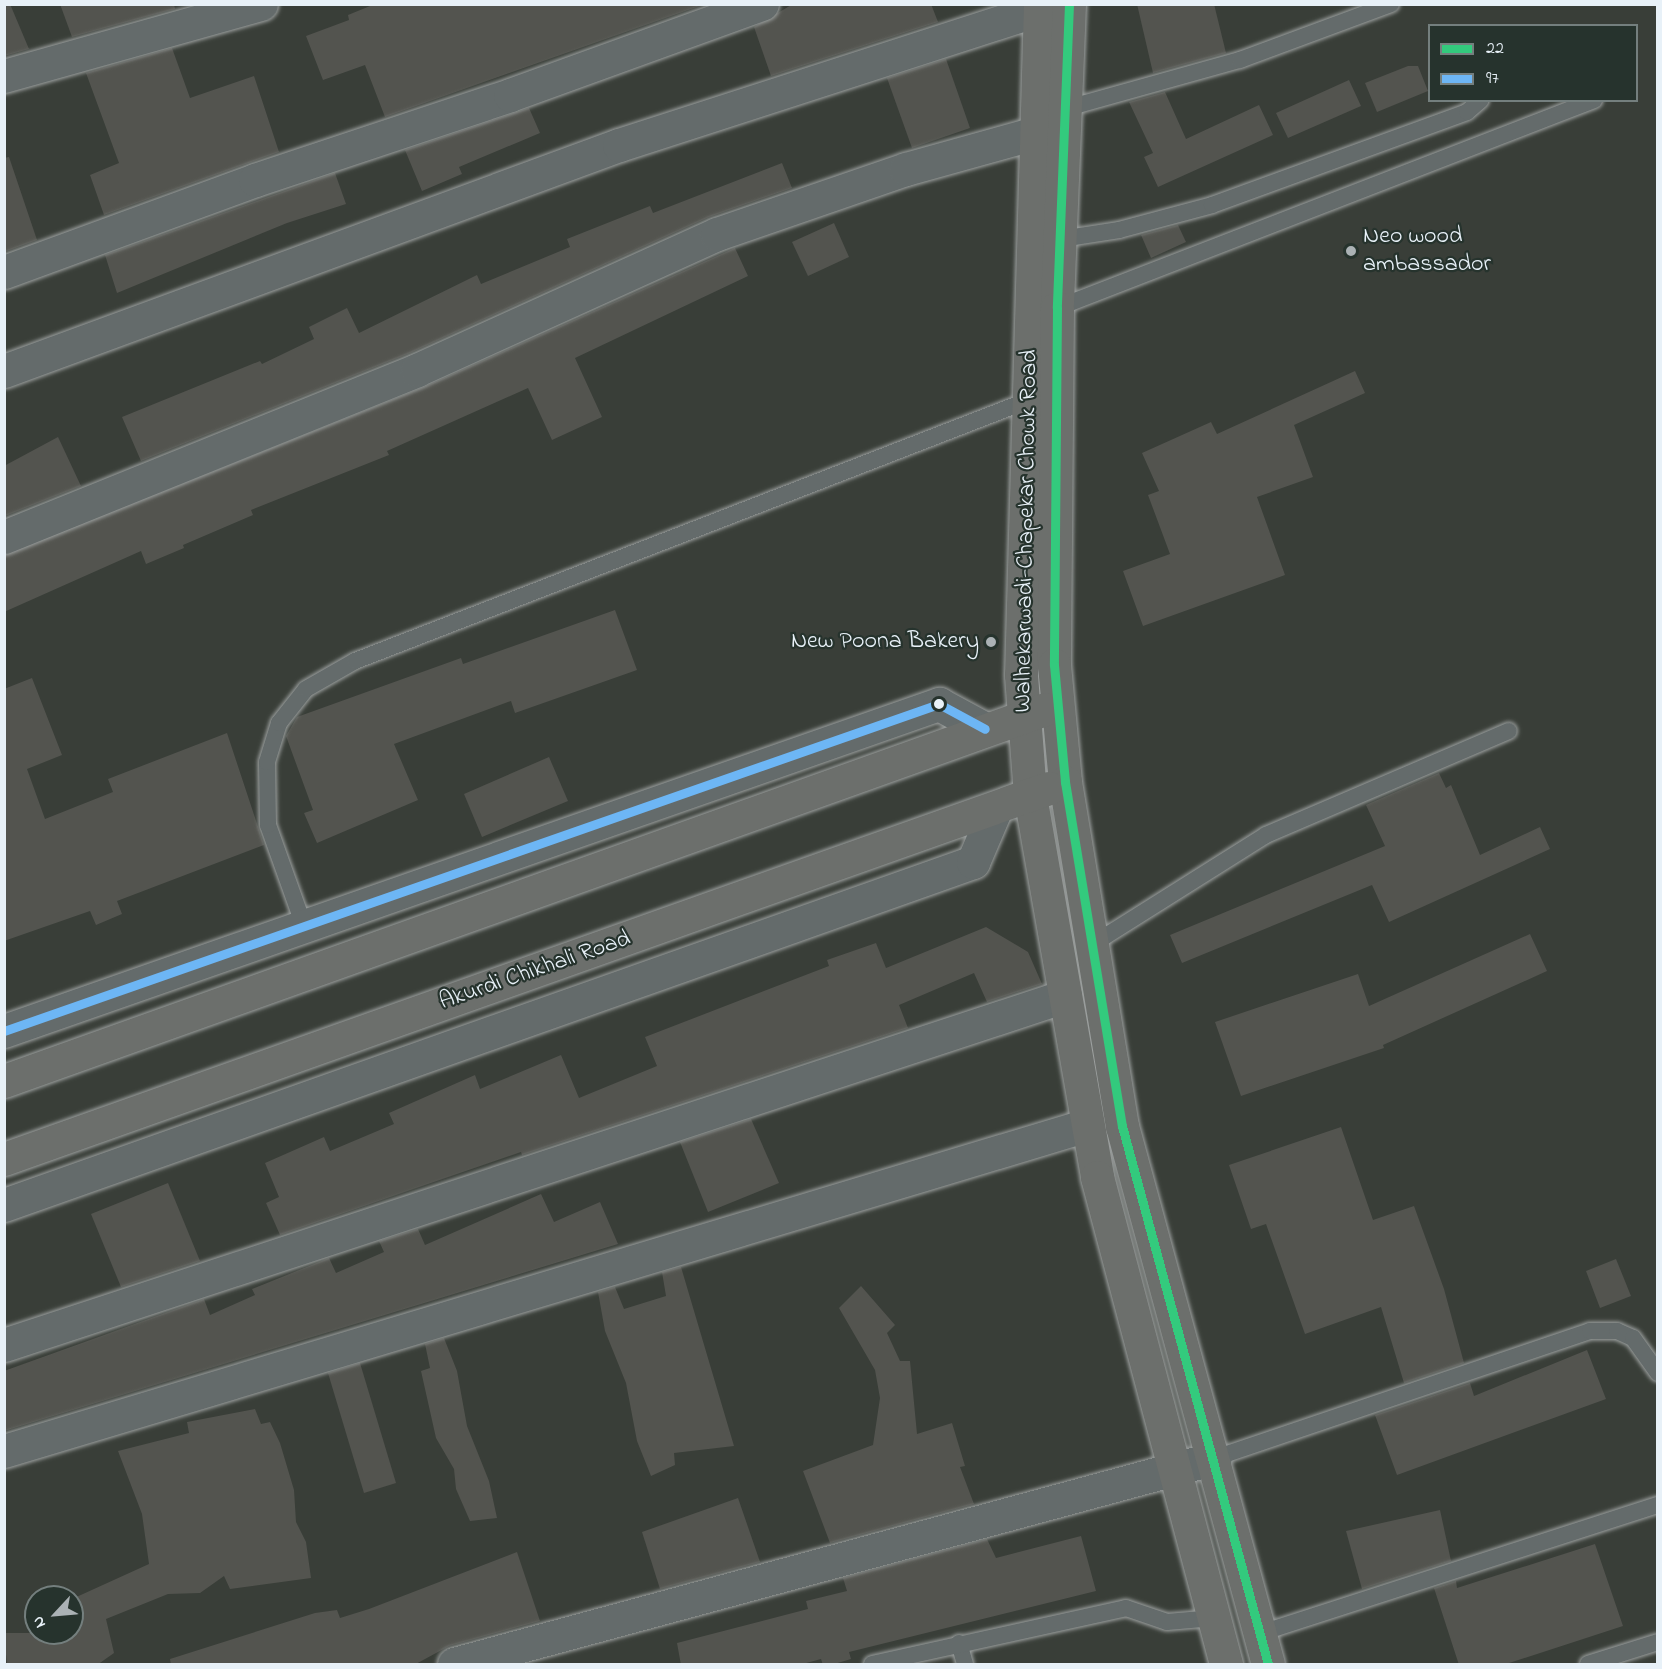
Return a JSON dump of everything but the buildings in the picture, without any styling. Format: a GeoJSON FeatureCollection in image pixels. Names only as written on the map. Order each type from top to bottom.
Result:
{"type":"FeatureCollection","features":[{"type":"Feature","properties":{"kind":"main road","name":"Walhekarwadi-Chapekar Chowk Road"},"geometry":{"type":"LineString","coordinates":[[1050,6],[1064,109],[1057,308],[1054,665],[1065,782],[1122,1126],[1215,1458],[1268,1665]]}},
{"type":"Feature","properties":{"kind":"main road","name":"Walhekarwadi-Chapekar Chowk Road"},"geometry":{"type":"LineString","coordinates":[[1050,6],[1035,133],[1021,675],[1030,796],[1097,1177],[1177,1468],[1226,1665]]}},
{"type":"Feature","properties":{"kind":"main road"},"geometry":{"type":"LineString","coordinates":[[4,1081],[1057,705]]}},
{"type":"Feature","properties":{"kind":"main road","name":"Akurdi Chikhali Road"},"geometry":{"type":"LineString","coordinates":[[4,1159],[1065,782]]}},
{"type":"Feature","properties":{"kind":"street"},"geometry":{"type":"LineString","coordinates":[[4,76],[261,4]]}},
{"type":"Feature","properties":{"kind":"street"},"geometry":{"type":"LineString","coordinates":[[4,272],[255,180],[510,95],[762,4]]}},
{"type":"Feature","properties":{"kind":"street"},"geometry":{"type":"LineString","coordinates":[[4,371],[619,145],[1050,6]]}},
{"type":"Feature","properties":{"kind":"street"},"geometry":{"type":"LineString","coordinates":[[4,537],[417,370],[717,234],[906,169],[1035,133]]}},
{"type":"Feature","properties":{"kind":"street"},"geometry":{"type":"LineString","coordinates":[[4,1030],[939,704],[985,729]]}},
{"type":"Feature","properties":{"kind":"street"},"geometry":{"type":"LineString","coordinates":[[4,1205],[973,862],[996,808]]}},
{"type":"Feature","properties":{"kind":"street"},"geometry":{"type":"LineString","coordinates":[[4,1345],[1065,996]]}},
{"type":"Feature","properties":{"kind":"street"},"geometry":{"type":"LineString","coordinates":[[4,1451],[1087,1125]]}},
{"type":"Feature","properties":{"kind":"street"},"geometry":{"type":"LineString","coordinates":[[454,1665],[1215,1458]]}},
{"type":"Feature","properties":{"kind":"lane"},"geometry":{"type":"LineString","coordinates":[[1064,109],[1240,60],[1391,4]]}},
{"type":"Feature","properties":{"kind":"lane"},"geometry":{"type":"LineString","coordinates":[[1061,239],[1119,230],[1212,205],[1467,112],[1479,102]]}},
{"type":"Feature","properties":{"kind":"lane"},"geometry":{"type":"LineString","coordinates":[[1057,308],[1589,102]]}},
{"type":"Feature","properties":{"kind":"lane"},"geometry":{"type":"LineString","coordinates":[[304,926],[268,825],[267,762],[279,723],[306,689],[355,661],[1029,400]]}},
{"type":"Feature","properties":{"kind":"lane"},"geometry":{"type":"LineString","coordinates":[[1093,944],[1266,835],[1509,731]]}},
{"type":"Feature","properties":{"kind":"lane"},"geometry":{"type":"LineString","coordinates":[[1215,1458],[1590,1331],[1617,1331],[1633,1338],[1658,1373]]}},
{"type":"Feature","properties":{"kind":"lane"},"geometry":{"type":"LineString","coordinates":[[1261,1633],[1658,1505]]}},
{"type":"Feature","properties":{"kind":"lane"},"geometry":{"type":"LineString","coordinates":[[872,1665],[902,1660],[959,1643],[1126,1608],[1167,1622],[1214,1618]]}},
{"type":"Feature","properties":{"kind":"lane"},"geometry":{"type":"LineString","coordinates":[[1588,1665],[1658,1642]]}},
{"type":"Feature","properties":{"kind":"lane"},"geometry":{"type":"LineString","coordinates":[[959,1643],[965,1665]]}},
{"type":"Feature","properties":{"kind":"transit line","name":"22"},"geometry":{"type":"LineString","coordinates":[[1069,4],[1057,308],[1054,665],[1065,782],[1122,1126],[1268,1664]]}},
{"type":"Feature","properties":{"kind":"transit line","name":"97"},"geometry":{"type":"LineString","coordinates":[[4,1031],[939,704],[985,729]]}},
{"type":"Feature","properties":{"kind":"place","name":"Neo wood ambassador"},"geometry":{"type":"Point","coordinates":[1351,251]}},
{"type":"Feature","properties":{"kind":"place","name":"New Poona Bakery"},"geometry":{"type":"Point","coordinates":[991,642]}}]}
